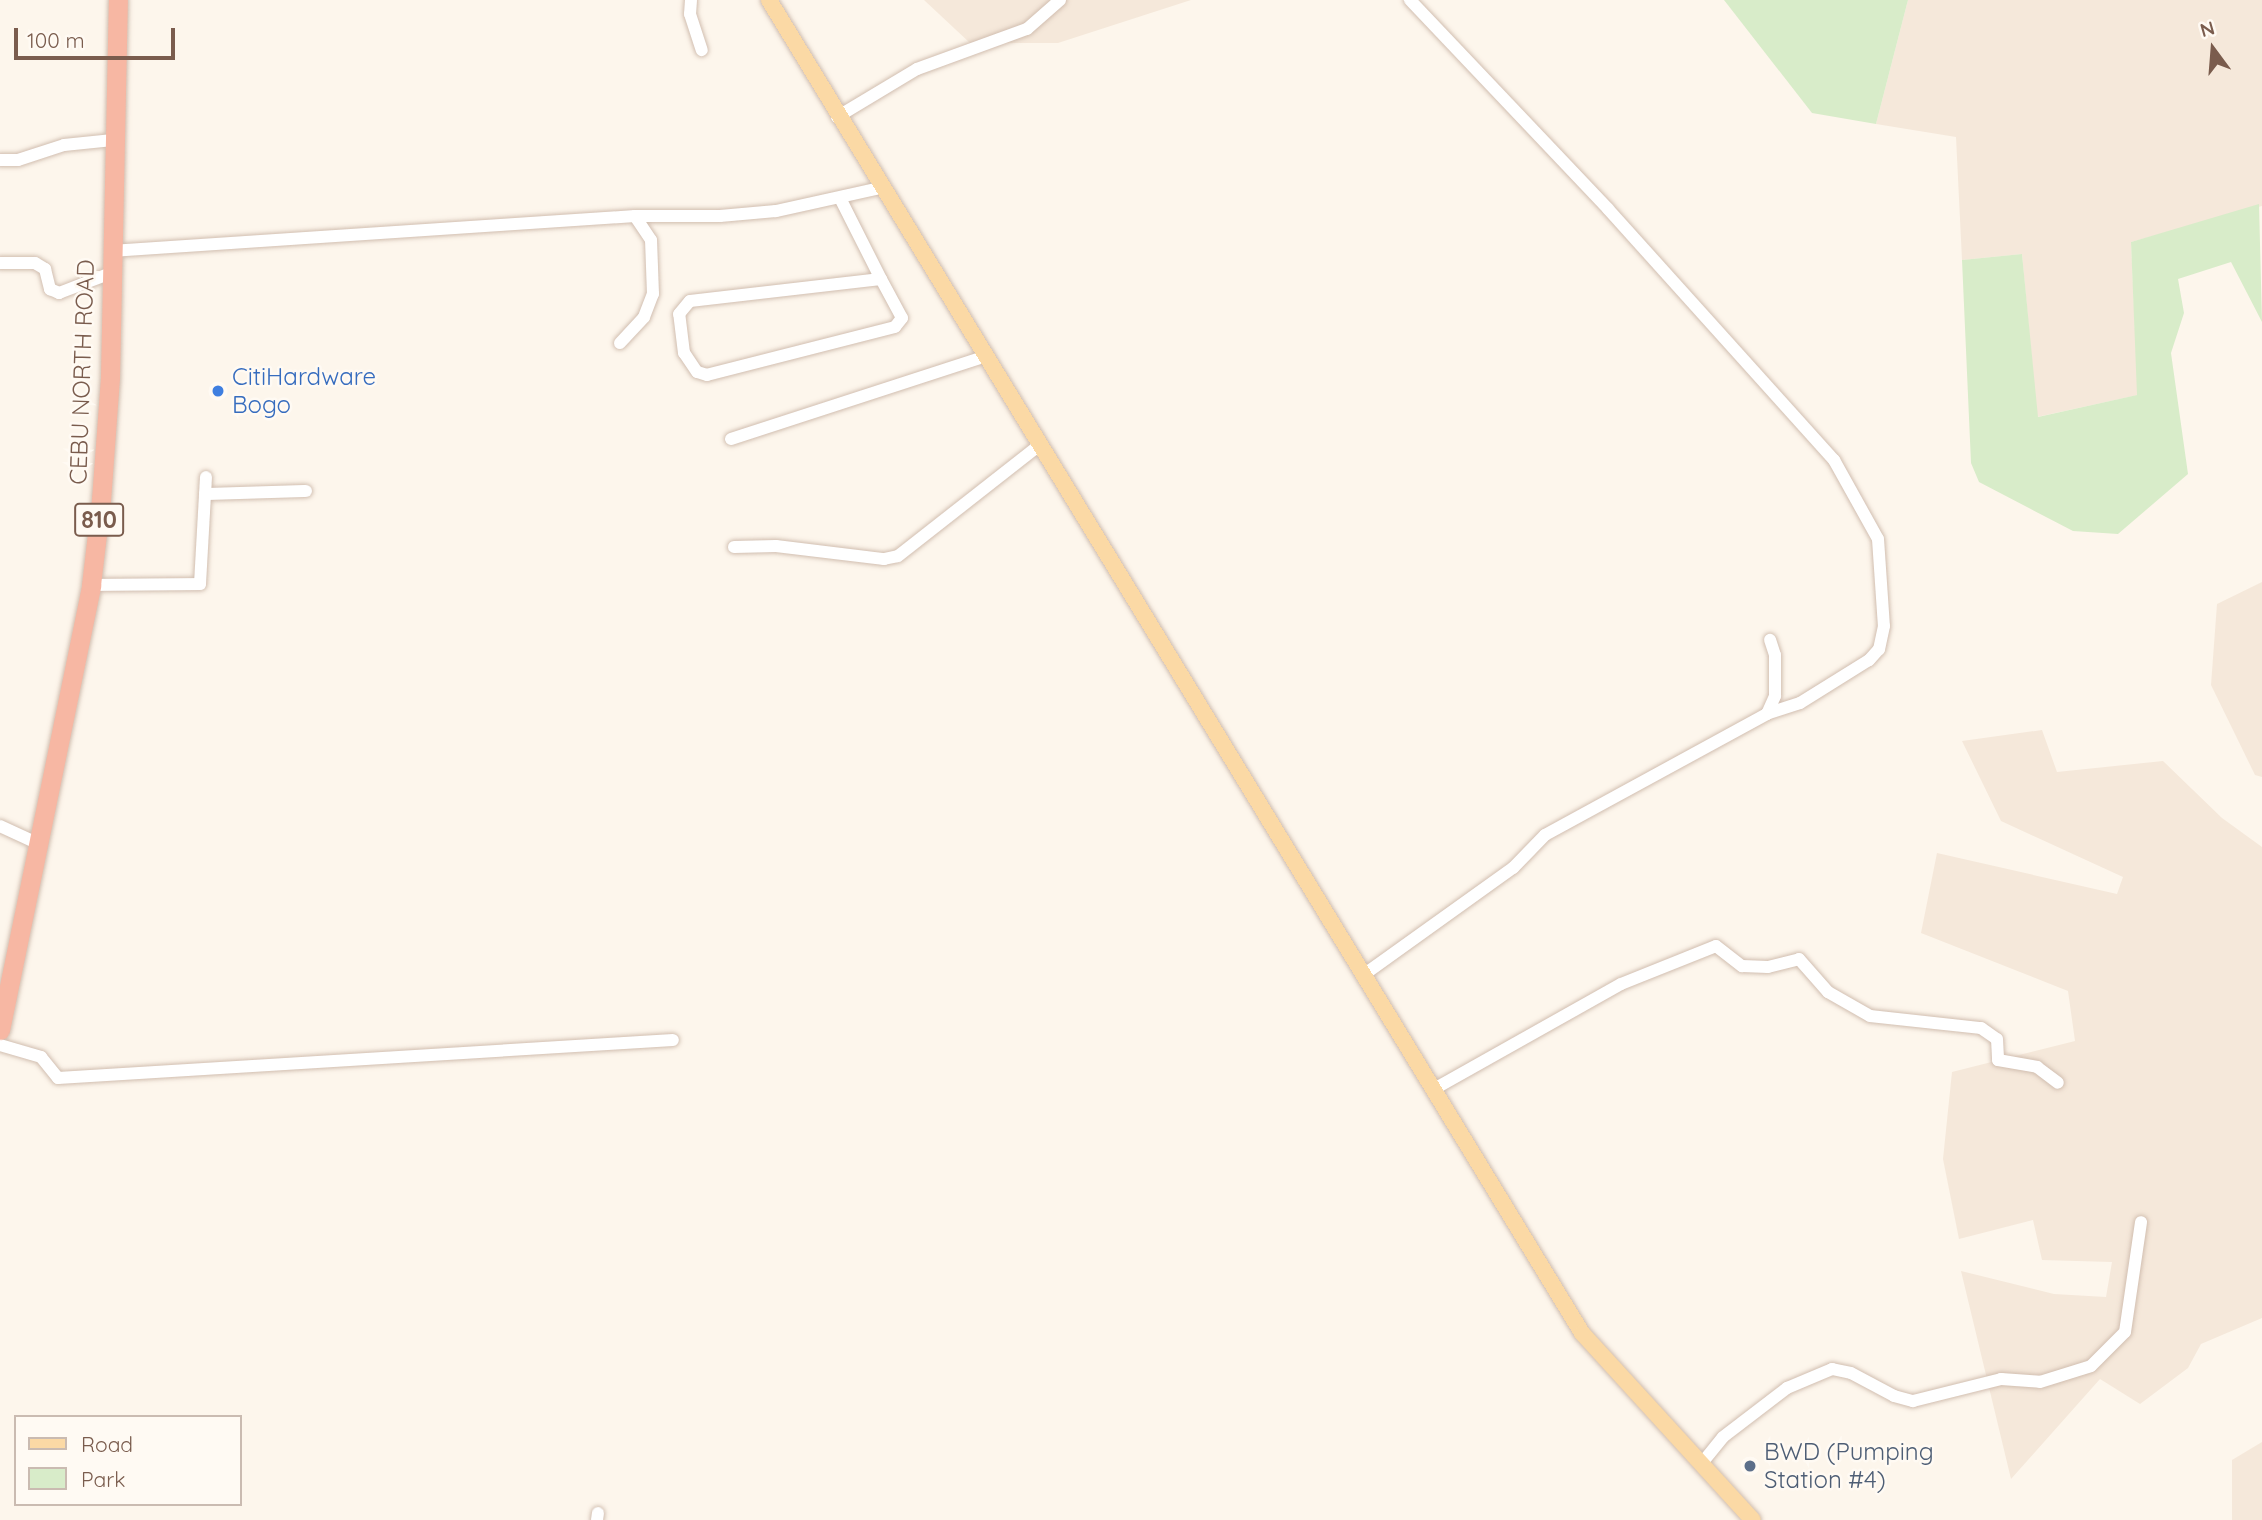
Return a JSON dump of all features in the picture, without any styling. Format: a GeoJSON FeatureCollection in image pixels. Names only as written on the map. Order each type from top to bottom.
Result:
{"type":"FeatureCollection","features":[{"type":"Feature","properties":{"kind":"highway","name":"CEBU NORTH ROAD"},"geometry":{"type":"LineString","coordinates":[[0,1030],[91,585],[108,432],[118,0]]}},
{"type":"Feature","properties":{"kind":"main road"},"geometry":{"type":"LineString","coordinates":[[769,0],[836,117],[1041,444],[1582,1334],[1753,1520]]}},
{"type":"Feature","properties":{"kind":"street"},"geometry":{"type":"LineString","coordinates":[[691,0],[690,15],[702,50]]}},
{"type":"Feature","properties":{"kind":"street"},"geometry":{"type":"LineString","coordinates":[[836,117],[917,69],[1027,29],[1060,0]]}},
{"type":"Feature","properties":{"kind":"street"},"geometry":{"type":"LineString","coordinates":[[1362,976],[1513,868],[1545,835],[1767,714],[1800,703],[1870,660],[1879,649],[1884,625],[1878,539],[1834,460],[1608,209],[1410,0]]}},
{"type":"Feature","properties":{"kind":"street"},"geometry":{"type":"LineString","coordinates":[[0,160],[18,160],[64,145],[113,140]]}},
{"type":"Feature","properties":{"kind":"street"},"geometry":{"type":"LineString","coordinates":[[111,251],[635,216],[720,216],[776,211],[881,188]]}},
{"type":"Feature","properties":{"kind":"street"},"geometry":{"type":"LineString","coordinates":[[840,198],[902,318],[895,327],[707,374],[697,372],[684,353],[679,314],[690,301],[881,279]]}},
{"type":"Feature","properties":{"kind":"street"},"geometry":{"type":"LineString","coordinates":[[620,343],[645,317],[653,294],[651,240],[635,216]]}},
{"type":"Feature","properties":{"kind":"street"},"geometry":{"type":"LineString","coordinates":[[0,263],[35,262],[45,269],[50,289],[59,293],[111,273]]}},
{"type":"Feature","properties":{"kind":"street"},"geometry":{"type":"LineString","coordinates":[[731,439],[984,357]]}},
{"type":"Feature","properties":{"kind":"street"},"geometry":{"type":"LineString","coordinates":[[734,547],[775,547],[884,559],[898,556],[1041,444]]}},
{"type":"Feature","properties":{"kind":"street"},"geometry":{"type":"LineString","coordinates":[[91,585],[200,584],[206,477]]}},
{"type":"Feature","properties":{"kind":"street"},"geometry":{"type":"LineString","coordinates":[[205,494],[306,491]]}},
{"type":"Feature","properties":{"kind":"street"},"geometry":{"type":"LineString","coordinates":[[1767,714],[1775,696],[1775,655],[1770,640]]}},
{"type":"Feature","properties":{"kind":"street"},"geometry":{"type":"LineString","coordinates":[[0,826],[39,844]]}},
{"type":"Feature","properties":{"kind":"street"},"geometry":{"type":"LineString","coordinates":[[1434,1088],[1621,984],[1716,946],[1742,966],[1768,967],[1799,959],[1828,992],[1870,1016],[1981,1028],[1997,1039],[1998,1060],[2037,1067],[2058,1083]]}},
{"type":"Feature","properties":{"kind":"street"},"geometry":{"type":"LineString","coordinates":[[0,1045],[41,1057],[58,1078],[673,1040]]}},
{"type":"Feature","properties":{"kind":"street"},"geometry":{"type":"LineString","coordinates":[[1702,1463],[1723,1437],[1787,1388],[1832,1369],[1851,1373],[1894,1396],[1913,1401],[2001,1379],[2040,1382],[2091,1366],[2125,1332],[2141,1222]]}},
{"type":"Feature","properties":{"kind":"shaded area"},"geometry":{"type":"Polygon","coordinates":[[[924,0],[1191,0],[1058,43],[970,43],[924,0]]]}},
{"type":"Feature","properties":{"kind":"shaded area"},"geometry":{"type":"Polygon","coordinates":[[[1908,0],[2262,0],[2262,206],[2131,242],[2138,395],[2037,417],[2022,254],[1962,260],[1956,137],[1876,124],[1908,0]]]}},
{"type":"Feature","properties":{"kind":"shaded area"},"geometry":{"type":"Polygon","coordinates":[[[2262,582],[2262,777],[2255,775],[2211,685],[2217,604],[2262,582]]]}},
{"type":"Feature","properties":{"kind":"shaded area"},"geometry":{"type":"Polygon","coordinates":[[[2042,730],[2057,772],[2163,761],[2222,818],[2262,847],[2262,1318],[2201,1344],[2188,1368],[2140,1404],[2100,1379],[2011,1479],[1961,1271],[2054,1294],[2106,1297],[2112,1262],[2042,1260],[2033,1220],[1959,1239],[1943,1159],[1952,1072],[2075,1041],[2068,991],[1921,933],[1937,853],[2117,894],[2123,877],[2001,821],[1962,741],[2042,730]]]}},
{"type":"Feature","properties":{"kind":"shaded area"},"geometry":{"type":"Polygon","coordinates":[[[2262,1442],[2262,1520],[2232,1520],[2232,1460],[2262,1442]]]}},
{"type":"Feature","properties":{"kind":"green space"},"geometry":{"type":"Polygon","coordinates":[[[1724,0],[1908,0],[1876,124],[1812,113],[1724,0]]]}},
{"type":"Feature","properties":{"kind":"green space"},"geometry":{"type":"Polygon","coordinates":[[[2259,204],[2262,322],[2231,262],[2178,279],[2184,313],[2171,353],[2188,474],[2118,534],[2073,531],[1979,482],[1971,463],[1962,260],[2022,254],[2038,417],[2137,395],[2131,242],[2259,204]]]}},
{"type":"Feature","properties":{"kind":"place","name":"CitiHardware Bogo"},"geometry":{"type":"Point","coordinates":[218,391]}},
{"type":"Feature","properties":{"kind":"place","name":"BWD (Pumping Station #4)"},"geometry":{"type":"Point","coordinates":[1750,1466]}}]}
